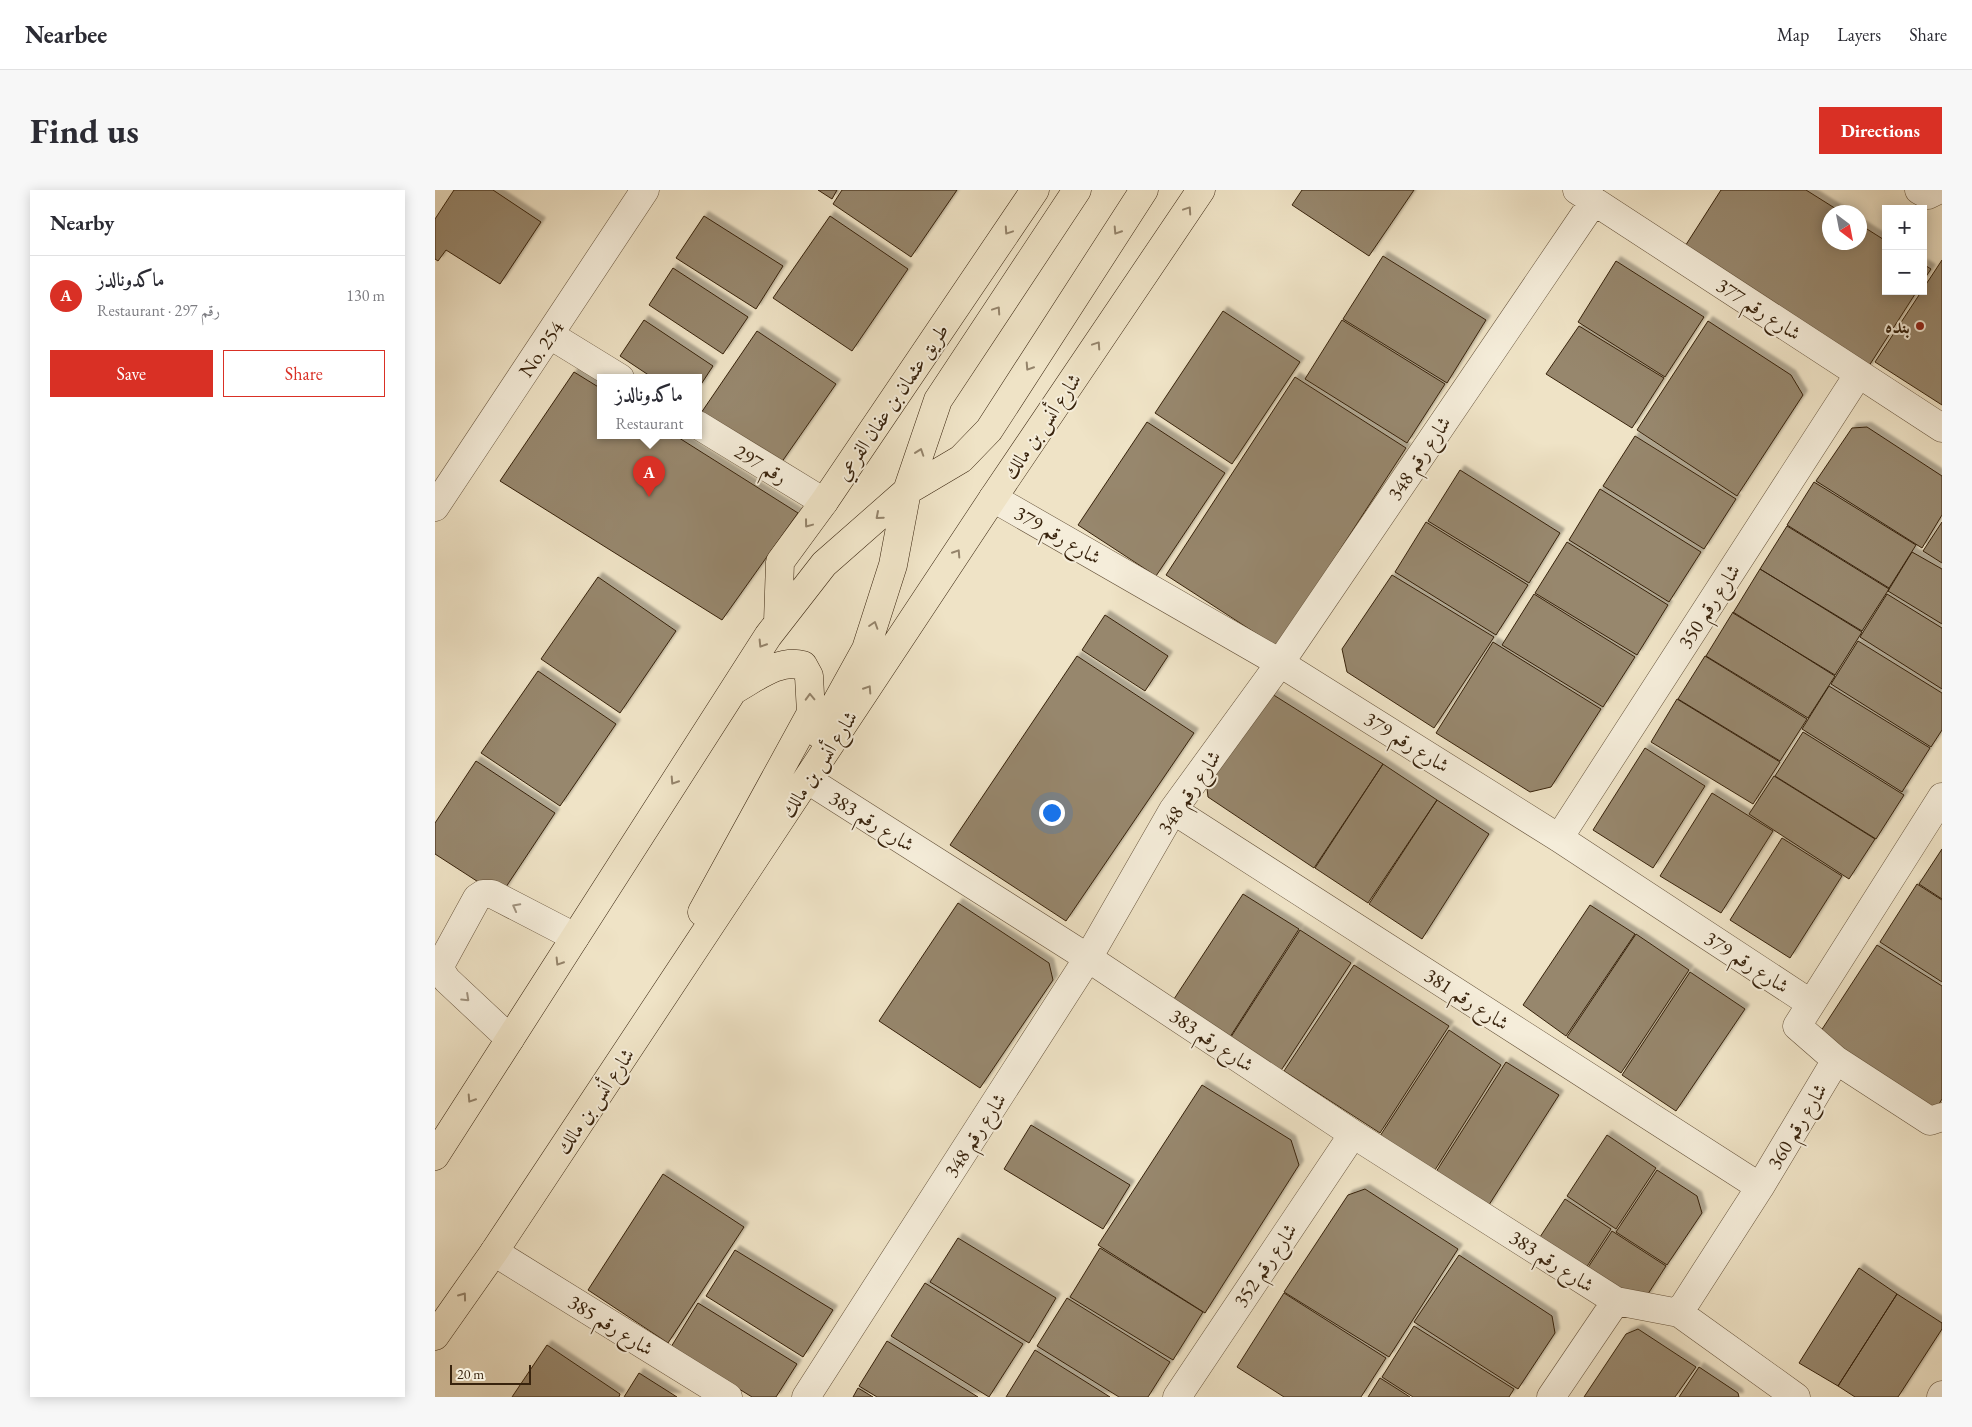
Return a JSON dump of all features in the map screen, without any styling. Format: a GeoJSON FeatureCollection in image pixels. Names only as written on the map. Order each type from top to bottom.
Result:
{"type":"FeatureCollection","features":[{"type":"Feature","properties":{"kind":"main road","name":"طريق عثمان بن عفان الفرعي"},"geometry":{"type":"LineString","coordinates":[[778,622],[781,562],[824,502],[1035,190]]}},
{"type":"Feature","properties":{"kind":"main road"},"geometry":{"type":"LineString","coordinates":[[719,915],[866,649],[893,565],[907,491],[938,400],[1077,190]]}},
{"type":"Feature","properties":{"kind":"main road"},"geometry":{"type":"LineString","coordinates":[[435,1156],[731,692],[778,622],[824,564],[907,491],[961,459],[989,430],[1144,190]]}},
{"type":"Feature","properties":{"kind":"main road","name":"شارع أنس بن مالك"},"geometry":{"type":"LineString","coordinates":[[435,1336],[494,1252],[719,915],[993,498],[1201,190]]}},
{"type":"Feature","properties":{"kind":"main road"},"geometry":{"type":"LineString","coordinates":[[628,1050],[811,713],[809,676],[803,665],[791,662],[776,666],[731,692]]}},
{"type":"Feature","properties":{"kind":"street","name":"No. 254"},"geometry":{"type":"LineString","coordinates":[[435,507],[645,190]]}},
{"type":"Feature","properties":{"kind":"street"},"geometry":{"type":"LineString","coordinates":[[1919,190],[1928,195],[1937,190]]}},
{"type":"Feature","properties":{"kind":"street","name":"شارع رقم 377"},"geometry":{"type":"LineString","coordinates":[[1585,195],[1942,428]]}},
{"type":"Feature","properties":{"kind":"street","name":"شارع رقم 348"},"geometry":{"type":"LineString","coordinates":[[807,1397],[1088,958],[1173,810],[1279,663],[1585,195]]}},
{"type":"Feature","properties":{"kind":"street"},"geometry":{"type":"LineString","coordinates":[[550,335],[614,374]]}},
{"type":"Feature","properties":{"kind":"street","name":"شارع رقم 350"},"geometry":{"type":"LineString","coordinates":[[1559,838],[1858,374]]}},
{"type":"Feature","properties":{"kind":"street","name":"رقم 297"},"geometry":{"type":"LineString","coordinates":[[702,427],[824,502]]}},
{"type":"Feature","properties":{"kind":"street","name":"شارع رقم 379"},"geometry":{"type":"LineString","coordinates":[[993,498],[1279,663],[1559,838],[1810,1003]]}},
{"type":"Feature","properties":{"kind":"street","name":"شارع رقم 383"},"geometry":{"type":"LineString","coordinates":[[808,780],[1088,958],[1353,1134],[1615,1301]]}},
{"type":"Feature","properties":{"kind":"street","name":"شارع رقم 360"},"geometry":{"type":"LineString","coordinates":[[1679,1313],[1760,1187],[1836,1060],[1797,1026],[1942,797]]}},
{"type":"Feature","properties":{"kind":"street","name":"شارع رقم 381"},"geometry":{"type":"LineString","coordinates":[[1173,810],[1760,1187]]}},
{"type":"Feature","properties":{"kind":"street"},"geometry":{"type":"LineString","coordinates":[[509,1039],[447,980],[441,971],[442,962],[477,898],[483,894],[492,894],[575,937]]}},
{"type":"Feature","properties":{"kind":"street"},"geometry":{"type":"LineString","coordinates":[[1836,1060],[1930,1122],[1942,1117]]}},
{"type":"Feature","properties":{"kind":"street","name":"شارع رقم 352"},"geometry":{"type":"LineString","coordinates":[[1177,1397],[1353,1134]]}},
{"type":"Feature","properties":{"kind":"street","name":"شارع رقم 385"},"geometry":{"type":"LineString","coordinates":[[494,1252],[728,1397]]}},
{"type":"Feature","properties":{"kind":"street"},"geometry":{"type":"LineString","coordinates":[[1551,1397],[1615,1301],[1679,1313],[1788,1395]]}},
{"type":"Feature","properties":{"kind":"building"},"geometry":{"type":"Polygon","coordinates":[[[454,190],[493,190],[541,222],[500,284],[446,250],[438,261],[435,259],[435,219],[454,190]]]}},
{"type":"Feature","properties":{"kind":"building"},"geometry":{"type":"Polygon","coordinates":[[[818,190],[837,190],[832,199],[818,190]]]}},
{"type":"Feature","properties":{"kind":"building"},"geometry":{"type":"Polygon","coordinates":[[[842,190],[957,190],[911,257],[833,204],[842,190]]]}},
{"type":"Feature","properties":{"kind":"building"},"geometry":{"type":"Polygon","coordinates":[[[1302,190],[1414,190],[1369,256],[1292,205],[1302,190]]]}},
{"type":"Feature","properties":{"kind":"building"},"geometry":{"type":"Polygon","coordinates":[[[1721,190],[1806,190],[1830,205],[1822,205],[1822,250],[1867,250],[1867,229],[1882,238],[1882,295],[1914,295],[1867,369],[1682,251],[1721,190]]]}},
{"type":"Feature","properties":{"kind":"building"},"geometry":{"type":"Polygon","coordinates":[[[704,216],[783,266],[756,309],[676,258],[704,216]]]}},
{"type":"Feature","properties":{"kind":"building"},"geometry":{"type":"Polygon","coordinates":[[[830,216],[908,269],[852,351],[773,298],[830,216]]]}},
{"type":"Feature","properties":{"kind":"building"},"geometry":{"type":"Polygon","coordinates":[[[1383,256],[1486,320],[1447,383],[1343,319],[1383,256]]]}},
{"type":"Feature","properties":{"kind":"building","name":"بنده"},"geometry":{"type":"Polygon","coordinates":[[[1942,260],[1942,405],[1875,362],[1919,295],[1927,295],[1927,283],[1942,260]]]}},
{"type":"Feature","properties":{"kind":"building"},"geometry":{"type":"Polygon","coordinates":[[[1616,261],[1704,317],[1665,377],[1578,322],[1616,261]]]}},
{"type":"Feature","properties":{"kind":"building"},"geometry":{"type":"Polygon","coordinates":[[[1927,266],[1931,269],[1927,275],[1927,266]]]}},
{"type":"Feature","properties":{"kind":"building"},"geometry":{"type":"Polygon","coordinates":[[[673,268],[748,317],[723,354],[649,305],[673,268]]]}},
{"type":"Feature","properties":{"kind":"building"},"geometry":{"type":"Polygon","coordinates":[[[1223,311],[1300,362],[1232,464],[1155,413],[1223,311]]]}},
{"type":"Feature","properties":{"kind":"building"},"geometry":{"type":"Polygon","coordinates":[[[644,320],[713,366],[702,383],[702,374],[647,374],[620,356],[644,320]]]}},
{"type":"Feature","properties":{"kind":"building"},"geometry":{"type":"Polygon","coordinates":[[[1342,320],[1445,384],[1407,443],[1305,379],[1342,320]]]}},
{"type":"Feature","properties":{"kind":"building"},"geometry":{"type":"Polygon","coordinates":[[[1708,321],[1791,375],[1803,395],[1737,496],[1637,430],[1708,321]]]}},
{"type":"Feature","properties":{"kind":"building"},"geometry":{"type":"Polygon","coordinates":[[[1579,326],[1664,378],[1632,428],[1546,374],[1579,326]]]}},
{"type":"Feature","properties":{"kind":"building"},"geometry":{"type":"Polygon","coordinates":[[[757,331],[836,384],[779,466],[702,414],[757,331]]]}},
{"type":"Feature","properties":{"kind":"building"},"geometry":{"type":"Polygon","coordinates":[[[574,372],[597,386],[597,439],[681,439],[798,513],[722,620],[500,481],[574,372]]]}},
{"type":"Feature","properties":{"kind":"building"},"geometry":{"type":"Polygon","coordinates":[[[1295,377],[1406,448],[1277,647],[1166,575],[1295,377]]]}},
{"type":"Feature","properties":{"kind":"building"},"geometry":{"type":"Polygon","coordinates":[[[1147,422],[1225,473],[1156,576],[1078,525],[1147,422]]]}},
{"type":"Feature","properties":{"kind":"building"},"geometry":{"type":"Polygon","coordinates":[[[1867,427],[1942,476],[1942,515],[1922,548],[1816,481],[1852,428],[1867,427]]]}},
{"type":"Feature","properties":{"kind":"building"},"geometry":{"type":"Polygon","coordinates":[[[1635,436],[1736,499],[1704,549],[1603,486],[1635,436]]]}},
{"type":"Feature","properties":{"kind":"building"},"geometry":{"type":"Polygon","coordinates":[[[1460,470],[1560,533],[1529,583],[1428,521],[1460,470]]]}},
{"type":"Feature","properties":{"kind":"building"},"geometry":{"type":"Polygon","coordinates":[[[1814,482],[1916,545],[1889,588],[1787,525],[1814,482]]]}},
{"type":"Feature","properties":{"kind":"building"},"geometry":{"type":"Polygon","coordinates":[[[1600,489],[1701,552],[1669,602],[1569,540],[1600,489]]]}},
{"type":"Feature","properties":{"kind":"building"},"geometry":{"type":"Polygon","coordinates":[[[1426,522],[1528,585],[1496,635],[1395,572],[1426,522]]]}},
{"type":"Feature","properties":{"kind":"building"},"geometry":{"type":"Polygon","coordinates":[[[1942,522],[1942,563],[1923,551],[1942,522]]]}},
{"type":"Feature","properties":{"kind":"building"},"geometry":{"type":"Polygon","coordinates":[[[1787,526],[1889,589],[1862,631],[1760,569],[1787,526]]]}},
{"type":"Feature","properties":{"kind":"building"},"geometry":{"type":"Polygon","coordinates":[[[1567,542],[1668,605],[1637,655],[1535,593],[1567,542]]]}},
{"type":"Feature","properties":{"kind":"building"},"geometry":{"type":"Polygon","coordinates":[[[1912,552],[1942,569],[1942,624],[1888,591],[1912,552]]]}},
{"type":"Feature","properties":{"kind":"building"},"geometry":{"type":"Polygon","coordinates":[[[1760,569],[1862,632],[1835,675],[1733,613],[1760,569]]]}},
{"type":"Feature","properties":{"kind":"building"},"geometry":{"type":"Polygon","coordinates":[[[1392,575],[1494,637],[1434,728],[1347,672],[1342,649],[1392,575]]]}},
{"type":"Feature","properties":{"kind":"building"},"geometry":{"type":"Polygon","coordinates":[[[598,577],[676,631],[620,713],[541,659],[598,577]]]}},
{"type":"Feature","properties":{"kind":"building"},"geometry":{"type":"Polygon","coordinates":[[[1534,594],[1635,657],[1603,707],[1502,645],[1534,594]]]}},
{"type":"Feature","properties":{"kind":"building"},"geometry":{"type":"Polygon","coordinates":[[[1887,594],[1942,628],[1942,689],[1860,637],[1887,594]]]}},
{"type":"Feature","properties":{"kind":"building"},"geometry":{"type":"Polygon","coordinates":[[[1733,612],[1835,676],[1808,718],[1706,656],[1733,612]]]}},
{"type":"Feature","properties":{"kind":"building"},"geometry":{"type":"Polygon","coordinates":[[[1105,615],[1168,656],[1145,691],[1082,650],[1105,615]]]}},
{"type":"Feature","properties":{"kind":"building"},"geometry":{"type":"Polygon","coordinates":[[[1858,641],[1942,693],[1942,730],[1931,747],[1831,684],[1858,641]]]}},
{"type":"Feature","properties":{"kind":"building"},"geometry":{"type":"Polygon","coordinates":[[[1493,642],[1601,709],[1551,787],[1530,792],[1436,733],[1493,642]]]}},
{"type":"Feature","properties":{"kind":"building"},"geometry":{"type":"Polygon","coordinates":[[[1077,656],[1194,733],[1066,921],[950,845],[1077,656]]]}},
{"type":"Feature","properties":{"kind":"building"},"geometry":{"type":"Polygon","coordinates":[[[1705,656],[1807,719],[1780,761],[1678,699],[1705,656]]]}},
{"type":"Feature","properties":{"kind":"building"},"geometry":{"type":"Polygon","coordinates":[[[538,671],[616,724],[560,806],[481,753],[538,671]]]}},
{"type":"Feature","properties":{"kind":"building"},"geometry":{"type":"Polygon","coordinates":[[[1829,686],[1930,748],[1902,792],[1802,729],[1829,686]]]}},
{"type":"Feature","properties":{"kind":"building"},"geometry":{"type":"Polygon","coordinates":[[[1272,694],[1383,764],[1314,868],[1208,797],[1206,780],[1272,694]]]}},
{"type":"Feature","properties":{"kind":"building"},"geometry":{"type":"Polygon","coordinates":[[[1677,699],[1780,762],[1753,804],[1651,742],[1677,699]]]}},
{"type":"Feature","properties":{"kind":"building"},"geometry":{"type":"Polygon","coordinates":[[[1803,732],[1904,795],[1876,839],[1775,776],[1803,732]]]}},
{"type":"Feature","properties":{"kind":"building"},"geometry":{"type":"Polygon","coordinates":[[[1645,748],[1705,786],[1653,868],[1593,830],[1645,748]]]}},
{"type":"Feature","properties":{"kind":"building"},"geometry":{"type":"Polygon","coordinates":[[[476,761],[555,813],[500,896],[435,854],[435,823],[476,761]]]}},
{"type":"Feature","properties":{"kind":"building"},"geometry":{"type":"Polygon","coordinates":[[[1383,764],[1437,800],[1368,903],[1315,868],[1383,764]]]}},
{"type":"Feature","properties":{"kind":"building"},"geometry":{"type":"Polygon","coordinates":[[[1774,776],[1875,839],[1849,879],[1749,814],[1774,776]]]}},
{"type":"Feature","properties":{"kind":"building"},"geometry":{"type":"Polygon","coordinates":[[[1712,793],[1773,831],[1721,913],[1660,876],[1712,793]]]}},
{"type":"Feature","properties":{"kind":"building"},"geometry":{"type":"Polygon","coordinates":[[[1437,800],[1489,834],[1422,939],[1369,904],[1437,800]]]}},
{"type":"Feature","properties":{"kind":"building"},"geometry":{"type":"Polygon","coordinates":[[[1782,838],[1842,876],[1790,958],[1730,920],[1782,838]]]}},
{"type":"Feature","properties":{"kind":"building"},"geometry":{"type":"Polygon","coordinates":[[[1942,849],[1942,899],[1919,884],[1942,849]]]}},
{"type":"Feature","properties":{"kind":"building"},"geometry":{"type":"Polygon","coordinates":[[[1917,884],[1942,900],[1942,982],[1880,942],[1917,884]]]}},
{"type":"Feature","properties":{"kind":"building"},"geometry":{"type":"Polygon","coordinates":[[[1243,894],[1299,929],[1230,1037],[1174,999],[1243,894]]]}},
{"type":"Feature","properties":{"kind":"building"},"geometry":{"type":"Polygon","coordinates":[[[958,903],[1049,963],[1053,980],[980,1088],[879,1021],[958,903]]]}},
{"type":"Feature","properties":{"kind":"building"},"geometry":{"type":"Polygon","coordinates":[[[1590,905],[1635,934],[1566,1036],[1523,1005],[1590,905]]]}},
{"type":"Feature","properties":{"kind":"building"},"geometry":{"type":"Polygon","coordinates":[[[1300,930],[1351,963],[1280,1072],[1229,1040],[1300,930]]]}},
{"type":"Feature","properties":{"kind":"building"},"geometry":{"type":"Polygon","coordinates":[[[1636,934],[1689,970],[1621,1073],[1567,1037],[1636,934]]]}},
{"type":"Feature","properties":{"kind":"building"},"geometry":{"type":"Polygon","coordinates":[[[1877,945],[1942,986],[1942,1099],[1934,1112],[1817,1037],[1877,945]]]}},
{"type":"Feature","properties":{"kind":"building"},"geometry":{"type":"Polygon","coordinates":[[[1354,965],[1449,1026],[1380,1133],[1284,1071],[1354,965]]]}},
{"type":"Feature","properties":{"kind":"building"},"geometry":{"type":"Polygon","coordinates":[[[1690,972],[1745,1009],[1676,1111],[1622,1075],[1690,972]]]}},
{"type":"Feature","properties":{"kind":"building"},"geometry":{"type":"Polygon","coordinates":[[[1449,1030],[1501,1065],[1435,1170],[1380,1136],[1449,1030]]]}},
{"type":"Feature","properties":{"kind":"building"},"geometry":{"type":"Polygon","coordinates":[[[1506,1062],[1559,1095],[1487,1208],[1434,1175],[1506,1062]]]}},
{"type":"Feature","properties":{"kind":"building"},"geometry":{"type":"Polygon","coordinates":[[[1202,1085],[1291,1140],[1299,1165],[1205,1313],[1098,1245],[1202,1085]]]}},
{"type":"Feature","properties":{"kind":"building"},"geometry":{"type":"Polygon","coordinates":[[[1031,1125],[1130,1185],[1103,1229],[1004,1169],[1031,1125]]]}},
{"type":"Feature","properties":{"kind":"building"},"geometry":{"type":"Polygon","coordinates":[[[1607,1135],[1656,1168],[1616,1229],[1567,1196],[1607,1135]]]}},
{"type":"Feature","properties":{"kind":"building"},"geometry":{"type":"Polygon","coordinates":[[[1657,1170],[1697,1196],[1702,1213],[1667,1265],[1616,1232],[1657,1170]]]}},
{"type":"Feature","properties":{"kind":"building"},"geometry":{"type":"Polygon","coordinates":[[[663,1174],[744,1227],[668,1343],[588,1290],[663,1174]]]}},
{"type":"Feature","properties":{"kind":"building"},"geometry":{"type":"Polygon","coordinates":[[[1365,1189],[1458,1249],[1389,1357],[1284,1292],[1348,1195],[1365,1189]]]}},
{"type":"Feature","properties":{"kind":"building"},"geometry":{"type":"Polygon","coordinates":[[[1565,1199],[1611,1229],[1586,1268],[1540,1237],[1565,1199]]]}},
{"type":"Feature","properties":{"kind":"building"},"geometry":{"type":"Polygon","coordinates":[[[1612,1231],[1666,1266],[1646,1297],[1629,1301],[1585,1272],[1612,1231]]]}},
{"type":"Feature","properties":{"kind":"building"},"geometry":{"type":"Polygon","coordinates":[[[958,1238],[1056,1298],[1029,1343],[930,1282],[958,1238]]]}},
{"type":"Feature","properties":{"kind":"building"},"geometry":{"type":"Polygon","coordinates":[[[1100,1248],[1203,1312],[1173,1360],[1070,1297],[1100,1248]]]}},
{"type":"Feature","properties":{"kind":"building"},"geometry":{"type":"Polygon","coordinates":[[[735,1250],[833,1310],[803,1357],[706,1296],[735,1250]]]}},
{"type":"Feature","properties":{"kind":"building"},"geometry":{"type":"Polygon","coordinates":[[[1459,1255],[1552,1316],[1555,1333],[1518,1389],[1414,1322],[1459,1255]]]}},
{"type":"Feature","properties":{"kind":"building"},"geometry":{"type":"Polygon","coordinates":[[[1859,1268],[1897,1294],[1838,1386],[1799,1363],[1859,1268]]]}},
{"type":"Feature","properties":{"kind":"building"},"geometry":{"type":"Polygon","coordinates":[[[925,1283],[1023,1344],[989,1397],[891,1336],[925,1283]]]}},
{"type":"Feature","properties":{"kind":"building"},"geometry":{"type":"Polygon","coordinates":[[[1284,1293],[1386,1358],[1361,1397],[1284,1397],[1237,1367],[1284,1293]]]}},
{"type":"Feature","properties":{"kind":"building"},"geometry":{"type":"Polygon","coordinates":[[[1897,1294],[1942,1323],[1942,1329],[1898,1397],[1855,1397],[1838,1386],[1897,1294]]]}},
{"type":"Feature","properties":{"kind":"building"},"geometry":{"type":"Polygon","coordinates":[[[1067,1298],[1170,1362],[1148,1397],[1119,1397],[1037,1346],[1067,1298]]]}},
{"type":"Feature","properties":{"kind":"building"},"geometry":{"type":"Polygon","coordinates":[[[698,1303],[797,1364],[776,1397],[752,1397],[671,1347],[698,1303]]]}},
{"type":"Feature","properties":{"kind":"building"},"geometry":{"type":"Polygon","coordinates":[[[1414,1326],[1514,1389],[1509,1397],[1413,1397],[1382,1377],[1414,1326]]]}},
{"type":"Feature","properties":{"kind":"building"},"geometry":{"type":"Polygon","coordinates":[[[1638,1329],[1696,1367],[1675,1397],[1584,1397],[1626,1334],[1638,1329]]]}},
{"type":"Feature","properties":{"kind":"building"},"geometry":{"type":"Polygon","coordinates":[[[887,1341],[978,1397],[877,1397],[859,1386],[887,1341]]]}},
{"type":"Feature","properties":{"kind":"building"},"geometry":{"type":"Polygon","coordinates":[[[547,1345],[620,1394],[619,1397],[512,1397],[547,1345]]]}},
{"type":"Feature","properties":{"kind":"building"},"geometry":{"type":"Polygon","coordinates":[[[1035,1350],[1110,1397],[1006,1397],[1035,1350]]]}},
{"type":"Feature","properties":{"kind":"building"},"geometry":{"type":"Polygon","coordinates":[[[1699,1367],[1738,1393],[1739,1397],[1679,1397],[1699,1367]]]}},
{"type":"Feature","properties":{"kind":"building"},"geometry":{"type":"Polygon","coordinates":[[[639,1373],[677,1397],[624,1397],[639,1373]]]}},
{"type":"Feature","properties":{"kind":"building"},"geometry":{"type":"Polygon","coordinates":[[[1380,1378],[1410,1397],[1368,1397],[1380,1378]]]}},
{"type":"Feature","properties":{"kind":"building"},"geometry":{"type":"Polygon","coordinates":[[[858,1388],[873,1397],[853,1397],[858,1388]]]}},
{"type":"Feature","properties":{"kind":"place","name":"بنده"},"geometry":{"type":"Point","coordinates":[1920,326]}},
{"type":"Feature","properties":{"kind":"place","name":"ماكدونالدز"},"geometry":{"type":"Point","coordinates":[649,497]}}]}
